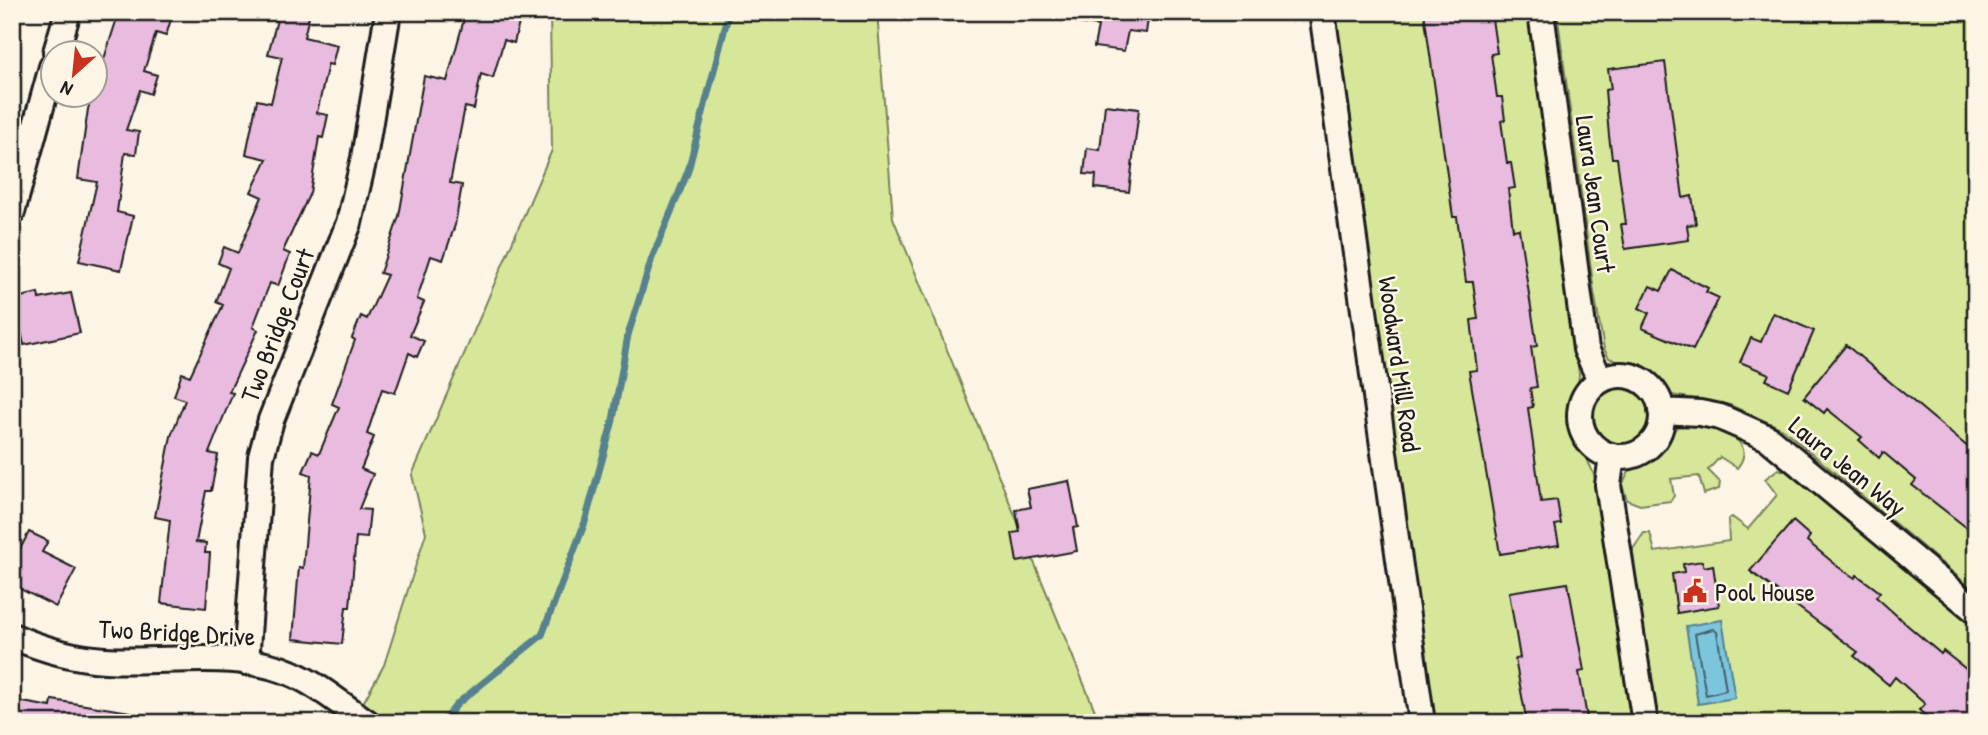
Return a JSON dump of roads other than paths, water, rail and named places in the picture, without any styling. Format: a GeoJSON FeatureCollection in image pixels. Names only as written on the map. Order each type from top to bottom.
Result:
{"type":"FeatureCollection","features":[{"type":"Feature","properties":{"kind":"street"},"geometry":{"type":"LineString","coordinates":[[60,38],[68,12]]}},
{"type":"Feature","properties":{"kind":"street","name":"Two Bridge Court"},"geometry":{"type":"LineString","coordinates":[[246,663],[261,457],[271,420],[351,214],[388,12]]}},
{"type":"Feature","properties":{"kind":"street","name":"Woodward Mill Road"},"geometry":{"type":"LineString","coordinates":[[1322,12],[1422,723]]}},
{"type":"Feature","properties":{"kind":"street","name":"Laura Jean Court"},"geometry":{"type":"LineString","coordinates":[[1541,12],[1586,349],[1600,380]]}},
{"type":"Feature","properties":{"kind":"street"},"geometry":{"type":"LineString","coordinates":[[12,212],[40,108]]}},
{"type":"Feature","properties":{"kind":"street"},"geometry":{"type":"LineString","coordinates":[[1621,375],[1636,378],[1653,391],[1661,411],[1658,432],[1651,444],[1633,455],[1612,456],[1588,442],[1580,422],[1582,401],[1600,380],[1621,375]]}},
{"type":"Feature","properties":{"kind":"street","name":"Laura Jean Way"},"geometry":{"type":"LineString","coordinates":[[1661,411],[1720,417],[1768,438],[1976,611]]}},
{"type":"Feature","properties":{"kind":"street"},"geometry":{"type":"LineString","coordinates":[[1612,456],[1608,485],[1644,723]]}},
{"type":"Feature","properties":{"kind":"street","name":"Two Bridge Drive"},"geometry":{"type":"LineString","coordinates":[[12,636],[57,652],[89,658],[246,663],[291,673],[368,723]]}},
{"type":"Feature","properties":{"kind":"water"},"geometry":{"type":"Polygon","coordinates":[[[1722,620],[1735,698],[1698,704],[1686,626],[1722,620]]]}},
{"type":"Feature","properties":{"kind":"waterway"},"geometry":{"type":"LineString","coordinates":[[443,722],[457,704],[542,635],[585,522],[613,420],[628,335],[652,258],[688,171],[729,12]]}},
{"type":"Feature","properties":{"kind":"place","name":"Pool House"},"geometry":{"type":"Point","coordinates":[1695,591]}}]}
